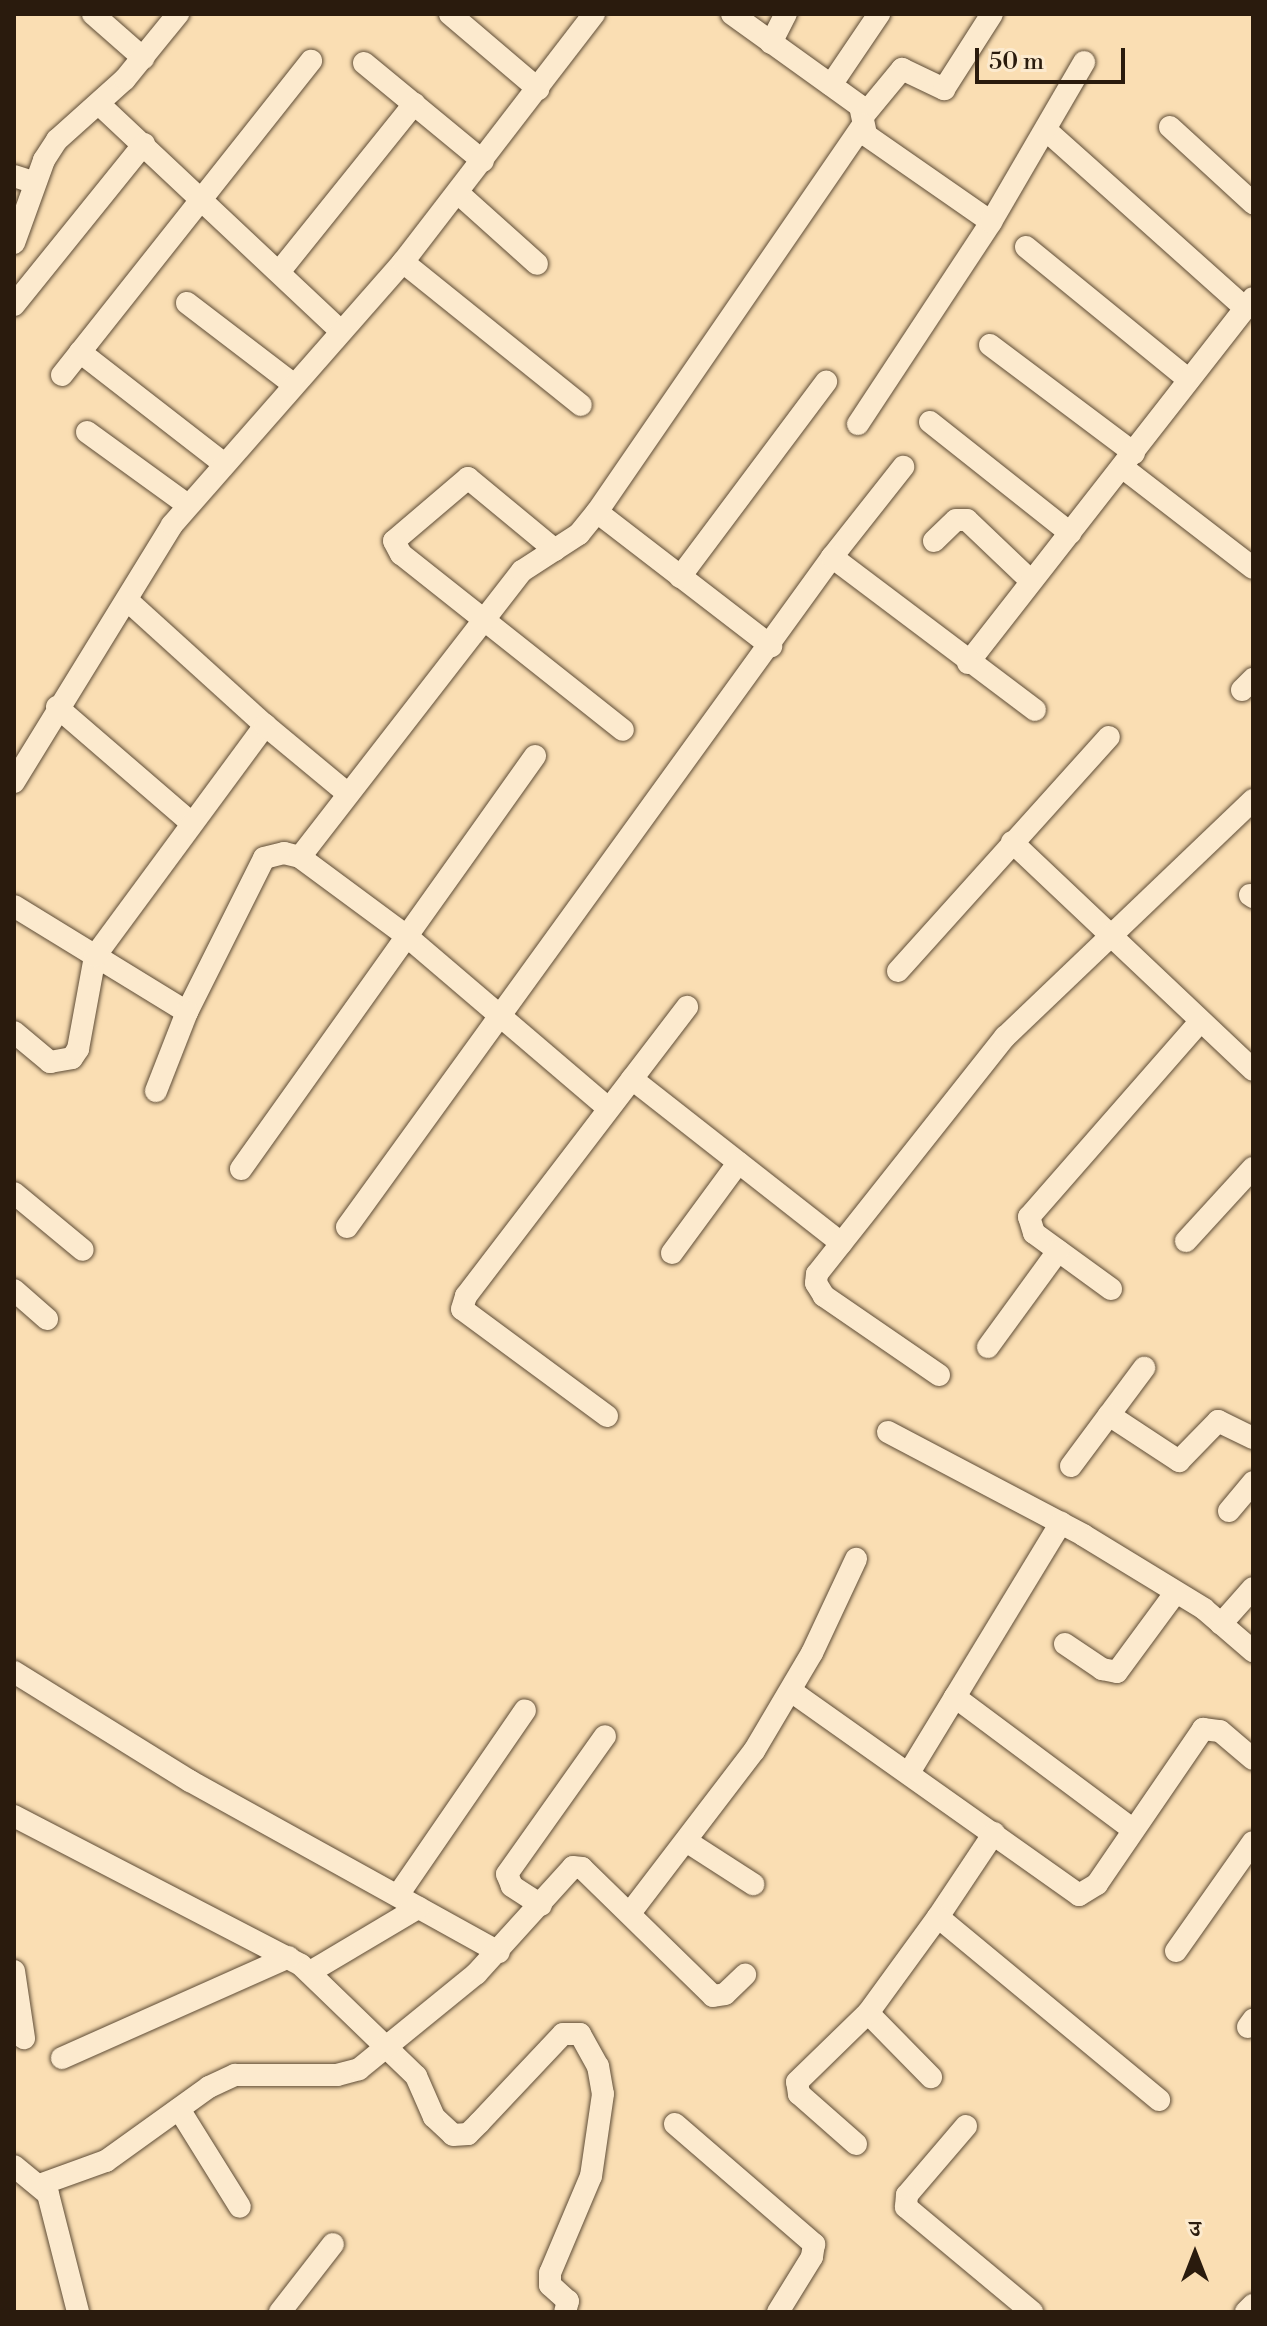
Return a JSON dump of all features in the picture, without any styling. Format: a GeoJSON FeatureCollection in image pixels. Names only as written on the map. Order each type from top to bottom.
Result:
{"type":"FeatureCollection","features":[{"type":"Feature","properties":{"kind":"street"},"geometry":{"type":"LineString","coordinates":[[93,14],[143,58]]}},
{"type":"Feature","properties":{"kind":"street"},"geometry":{"type":"LineString","coordinates":[[14,243],[25,179],[57,140],[99,104],[143,58],[178,14]]}},
{"type":"Feature","properties":{"kind":"street"},"geometry":{"type":"LineString","coordinates":[[450,14],[538,89]]}},
{"type":"Feature","properties":{"kind":"street"},"geometry":{"type":"LineString","coordinates":[[14,782],[57,707],[188,505],[403,262],[594,14]]}},
{"type":"Feature","properties":{"kind":"street"},"geometry":{"type":"LineString","coordinates":[[732,14],[831,85],[864,120],[866,135],[991,222]]}},
{"type":"Feature","properties":{"kind":"street"},"geometry":{"type":"LineString","coordinates":[[771,43],[786,14]]}},
{"type":"Feature","properties":{"kind":"street"},"geometry":{"type":"LineString","coordinates":[[831,85],[879,14]]}},
{"type":"Feature","properties":{"kind":"street"},"geometry":{"type":"LineString","coordinates":[[300,857],[530,562],[555,550],[597,512],[902,69],[944,89],[992,14]]}},
{"type":"Feature","properties":{"kind":"street"},"geometry":{"type":"LineString","coordinates":[[62,375],[311,61]]}},
{"type":"Feature","properties":{"kind":"street"},"geometry":{"type":"LineString","coordinates":[[858,424],[991,222],[1047,131],[1084,62]]}},
{"type":"Feature","properties":{"kind":"street"},"geometry":{"type":"LineString","coordinates":[[364,63],[483,161]]}},
{"type":"Feature","properties":{"kind":"street"},"geometry":{"type":"LineString","coordinates":[[99,104],[340,330]]}},
{"type":"Feature","properties":{"kind":"street"},"geometry":{"type":"LineString","coordinates":[[279,272],[414,104]]}},
{"type":"Feature","properties":{"kind":"street"},"geometry":{"type":"LineString","coordinates":[[1170,127],[1253,203]]}},
{"type":"Feature","properties":{"kind":"street"},"geometry":{"type":"LineString","coordinates":[[968,663],[1249,303],[1047,131]]}},
{"type":"Feature","properties":{"kind":"street"},"geometry":{"type":"LineString","coordinates":[[14,305],[144,144]]}},
{"type":"Feature","properties":{"kind":"street"},"geometry":{"type":"LineString","coordinates":[[458,193],[537,264]]}},
{"type":"Feature","properties":{"kind":"street"},"geometry":{"type":"LineString","coordinates":[[1026,247],[1189,380]]}},
{"type":"Feature","properties":{"kind":"street"},"geometry":{"type":"LineString","coordinates":[[403,262],[581,405]]}},
{"type":"Feature","properties":{"kind":"street"},"geometry":{"type":"LineString","coordinates":[[187,303],[293,384]]}},
{"type":"Feature","properties":{"kind":"street"},"geometry":{"type":"LineString","coordinates":[[990,345],[1253,568]]}},
{"type":"Feature","properties":{"kind":"street"},"geometry":{"type":"LineString","coordinates":[[80,352],[223,463]]}},
{"type":"Feature","properties":{"kind":"street"},"geometry":{"type":"LineString","coordinates":[[680,577],[826,382]]}},
{"type":"Feature","properties":{"kind":"street"},"geometry":{"type":"LineString","coordinates":[[930,422],[1070,533]]}},
{"type":"Feature","properties":{"kind":"street"},"geometry":{"type":"LineString","coordinates":[[87,432],[188,505]]}},
{"type":"Feature","properties":{"kind":"street"},"geometry":{"type":"LineString","coordinates":[[347,1227],[499,1014],[771,646],[832,557],[903,467]]}},
{"type":"Feature","properties":{"kind":"street"},"geometry":{"type":"LineString","coordinates":[[555,550],[468,478],[399,532],[394,541],[401,554],[623,730]]}},
{"type":"Feature","properties":{"kind":"street"},"geometry":{"type":"LineString","coordinates":[[597,512],[771,646]]}},
{"type":"Feature","properties":{"kind":"street"},"geometry":{"type":"LineString","coordinates":[[934,541],[956,520],[967,520],[1031,581]]}},
{"type":"Feature","properties":{"kind":"street"},"geometry":{"type":"LineString","coordinates":[[832,557],[968,663],[1035,710]]}},
{"type":"Feature","properties":{"kind":"street"},"geometry":{"type":"LineString","coordinates":[[127,600],[265,725],[347,793]]}},
{"type":"Feature","properties":{"kind":"street"},"geometry":{"type":"LineString","coordinates":[[57,707],[189,821]]}},
{"type":"Feature","properties":{"kind":"street"},"geometry":{"type":"LineString","coordinates":[[14,1032],[50,1062],[72,1058],[78,1049],[95,956],[189,821],[265,725]]}},
{"type":"Feature","properties":{"kind":"street"},"geometry":{"type":"LineString","coordinates":[[898,971],[1109,737]]}},
{"type":"Feature","properties":{"kind":"street"},"geometry":{"type":"LineString","coordinates":[[241,1169],[535,756]]}},
{"type":"Feature","properties":{"kind":"street"},"geometry":{"type":"LineString","coordinates":[[939,1375],[819,1291],[817,1274],[984,1061],[1109,935],[1253,800]]}},
{"type":"Feature","properties":{"kind":"street"},"geometry":{"type":"LineString","coordinates":[[1012,842],[1253,1070]]}},
{"type":"Feature","properties":{"kind":"street"},"geometry":{"type":"LineString","coordinates":[[156,1091],[187,1012],[264,858],[284,853],[300,857],[408,937],[608,1108]]}},
{"type":"Feature","properties":{"kind":"street"},"geometry":{"type":"LineString","coordinates":[[14,906],[187,1012]]}},
{"type":"Feature","properties":{"kind":"street"},"geometry":{"type":"LineString","coordinates":[[607,1416],[462,1309],[466,1296],[687,1007]]}},
{"type":"Feature","properties":{"kind":"street"},"geometry":{"type":"LineString","coordinates":[[1111,1289],[1034,1233],[1029,1217],[1200,1022]]}},
{"type":"Feature","properties":{"kind":"street"},"geometry":{"type":"LineString","coordinates":[[632,1079],[841,1243]]}},
{"type":"Feature","properties":{"kind":"street"},"geometry":{"type":"LineString","coordinates":[[672,1253],[738,1163]]}},
{"type":"Feature","properties":{"kind":"street"},"geometry":{"type":"LineString","coordinates":[[1186,1241],[1253,1168]]}},
{"type":"Feature","properties":{"kind":"street"},"geometry":{"type":"LineString","coordinates":[[14,1193],[83,1250]]}},
{"type":"Feature","properties":{"kind":"street"},"geometry":{"type":"LineString","coordinates":[[988,1347],[1058,1251]]}},
{"type":"Feature","properties":{"kind":"street"},"geometry":{"type":"LineString","coordinates":[[14,1290],[47,1319]]}},
{"type":"Feature","properties":{"kind":"street"},"geometry":{"type":"LineString","coordinates":[[1071,1466],[1144,1368]]}},
{"type":"Feature","properties":{"kind":"street"},"geometry":{"type":"LineString","coordinates":[[1109,1415],[1179,1461],[1218,1421],[1253,1438]]}},
{"type":"Feature","properties":{"kind":"street"},"geometry":{"type":"LineString","coordinates":[[888,1432],[1061,1523],[1176,1592],[1253,1651]]}},
{"type":"Feature","properties":{"kind":"street"},"geometry":{"type":"LineString","coordinates":[[1229,1511],[1253,1482]]}},
{"type":"Feature","properties":{"kind":"street"},"geometry":{"type":"LineString","coordinates":[[910,1771],[1061,1523]]}},
{"type":"Feature","properties":{"kind":"street"},"geometry":{"type":"LineString","coordinates":[[630,1913],[686,1841],[791,1691],[856,1559]]}},
{"type":"Feature","properties":{"kind":"street"},"geometry":{"type":"LineString","coordinates":[[1221,1624],[1253,1588]]}},
{"type":"Feature","properties":{"kind":"street"},"geometry":{"type":"LineString","coordinates":[[1065,1644],[1102,1669],[1117,1672],[1176,1592]]}},
{"type":"Feature","properties":{"kind":"street"},"geometry":{"type":"LineString","coordinates":[[14,1672],[150,1758],[499,1952]]}},
{"type":"Feature","properties":{"kind":"street"},"geometry":{"type":"LineString","coordinates":[[791,1691],[910,1771],[1079,1895],[1097,1884],[1131,1828],[1203,1729],[1220,1731],[1253,1759]]}},
{"type":"Feature","properties":{"kind":"street"},"geometry":{"type":"LineString","coordinates":[[955,1697],[1131,1828]]}},
{"type":"Feature","properties":{"kind":"street"},"geometry":{"type":"LineString","coordinates":[[398,1895],[525,1710]]}},
{"type":"Feature","properties":{"kind":"street"},"geometry":{"type":"LineString","coordinates":[[541,1905],[512,1886],[507,1874],[605,1736]]}},
{"type":"Feature","properties":{"kind":"street"},"geometry":{"type":"LineString","coordinates":[[14,1816],[289,1957],[310,1972],[390,2047],[420,2080],[434,2117],[460,2136],[479,2123],[563,2034],[572,2031],[585,2039],[601,2079],[601,2120],[591,2176],[550,2273],[550,2285],[568,2301],[565,2312]]}},
{"type":"Feature","properties":{"kind":"street"},"geometry":{"type":"LineString","coordinates":[[856,2144],[796,2086],[868,2013],[994,1833]]}},
{"type":"Feature","properties":{"kind":"street"},"geometry":{"type":"LineString","coordinates":[[686,1841],[753,1884]]}},
{"type":"Feature","properties":{"kind":"street"},"geometry":{"type":"LineString","coordinates":[[1176,1951],[1253,1842]]}},
{"type":"Feature","properties":{"kind":"street"},"geometry":{"type":"LineString","coordinates":[[42,2184],[106,2161],[179,2109],[235,2075],[345,2074],[390,2047],[499,1952],[577,1867],[630,1913],[713,1996],[725,1994],[745,1975]]}},
{"type":"Feature","properties":{"kind":"street"},"geometry":{"type":"LineString","coordinates":[[310,1972],[418,1908]]}},
{"type":"Feature","properties":{"kind":"street"},"geometry":{"type":"LineString","coordinates":[[938,1917],[1159,2100]]}},
{"type":"Feature","properties":{"kind":"street"},"geometry":{"type":"LineString","coordinates":[[62,2058],[289,1957]]}},
{"type":"Feature","properties":{"kind":"street"},"geometry":{"type":"LineString","coordinates":[[14,1971],[24,2038]]}},
{"type":"Feature","properties":{"kind":"street"},"geometry":{"type":"LineString","coordinates":[[868,2013],[931,2077]]}},
{"type":"Feature","properties":{"kind":"street"},"geometry":{"type":"LineString","coordinates":[[179,2109],[240,2207]]}},
{"type":"Feature","properties":{"kind":"street"},"geometry":{"type":"LineString","coordinates":[[675,2124],[814,2244],[812,2257],[778,2312]]}},
{"type":"Feature","properties":{"kind":"street"},"geometry":{"type":"LineString","coordinates":[[966,2126],[907,2195],[906,2207],[1032,2312]]}},
{"type":"Feature","properties":{"kind":"street"},"geometry":{"type":"LineString","coordinates":[[14,2166],[42,2184],[56,2214],[78,2312]]}},
{"type":"Feature","properties":{"kind":"street"},"geometry":{"type":"LineString","coordinates":[[280,2312],[333,2244]]}},
{"type":"Feature","properties":{"kind":"street"},"geometry":{"type":"LineString","coordinates":[[1246,2312],[1253,2305]]}}]}
